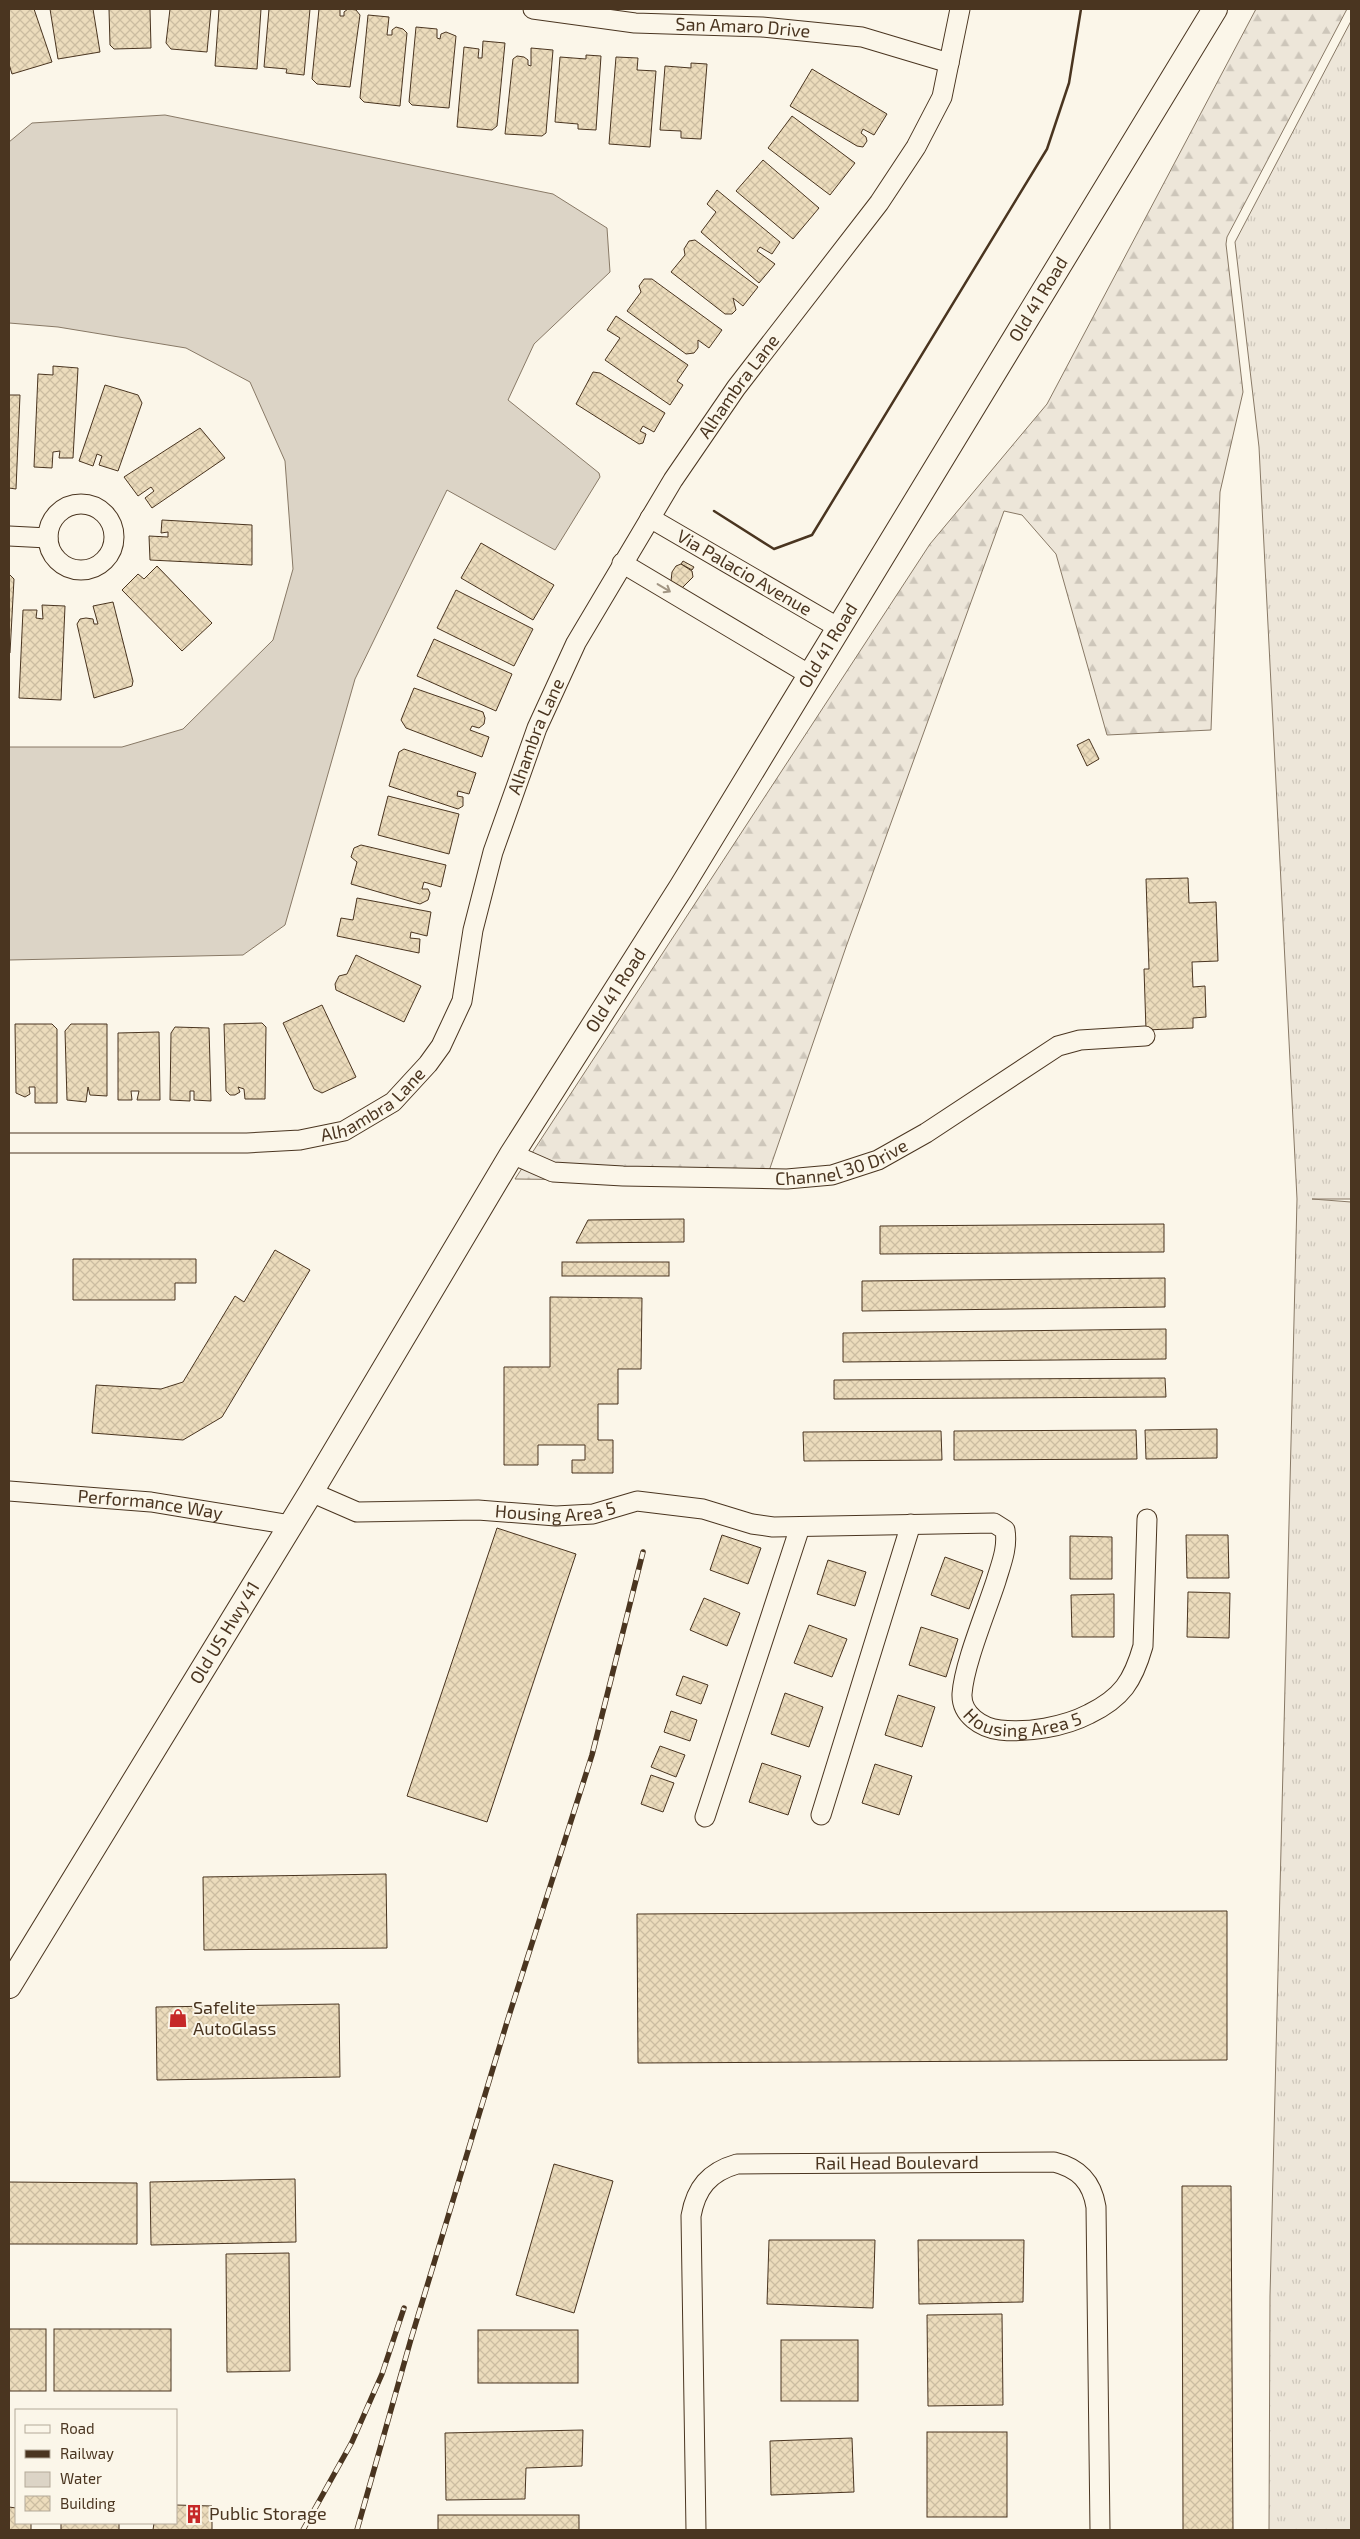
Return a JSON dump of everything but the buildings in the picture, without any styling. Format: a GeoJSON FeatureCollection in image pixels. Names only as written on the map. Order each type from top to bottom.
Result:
{"type":"FeatureCollection","features":[{"type":"Feature","properties":{"kind":"street","name":"San Amaro Drive"},"geometry":{"type":"LineString","coordinates":[[533,9],[635,23],[762,28],[862,37],[949,64]]}},
{"type":"Feature","properties":{"kind":"street","name":"Alhambra Lane"},"geometry":{"type":"LineString","coordinates":[[9,1143],[247,1143],[300,1140],[344,1131],[393,1102],[428,1064],[440,1046],[462,1001],[473,930],[493,852],[537,728],[576,643],[650,518],[736,388],[879,203],[916,148],[942,97],[960,9]]}},
{"type":"Feature","properties":{"kind":"street","name":"Old 41 Road"},"geometry":{"type":"LineString","coordinates":[[437,1278],[512,1154],[682,886],[1215,9]]}},
{"type":"Feature","properties":{"kind":"street","name":"Via Palacio Avenue"},"geometry":{"type":"LineString","coordinates":[[650,518],[839,628]]}},
{"type":"Feature","properties":{"kind":"street"},"geometry":{"type":"LineString","coordinates":[[9,536],[48,538]]}},
{"type":"Feature","properties":{"kind":"street"},"geometry":{"type":"LineString","coordinates":[[622,563],[810,675]]}},
{"type":"Feature","properties":{"kind":"street","name":"Channel 30 Drive"},"geometry":{"type":"LineString","coordinates":[[512,1154],[553,1172],[623,1176],[788,1179],[832,1175],[878,1160],[926,1133],[1058,1046],[1080,1040],[1145,1036]]}},
{"type":"Feature","properties":{"kind":"street","name":"Old US Hwy 41"},"geometry":{"type":"LineString","coordinates":[[9,1986],[311,1492],[437,1278]]}},
{"type":"Feature","properties":{"kind":"street","name":"Performance Way"},"geometry":{"type":"LineString","coordinates":[[9,1491],[151,1502],[291,1525]]}},
{"type":"Feature","properties":{"kind":"street","name":"Housing Area 5"},"geometry":{"type":"LineString","coordinates":[[311,1492],[357,1512],[478,1510],[556,1516],[593,1514],[637,1501],[702,1509],[752,1524],[800,1527],[994,1523],[1005,1530],[1005,1553],[971,1658],[962,1695],[967,1711],[978,1723],[992,1730],[1014,1732],[1054,1725],[1088,1715],[1119,1696],[1127,1685],[1138,1664],[1143,1646],[1147,1519]]}},
{"type":"Feature","properties":{"kind":"street"},"geometry":{"type":"LineString","coordinates":[[820,1815],[911,1524]]}},
{"type":"Feature","properties":{"kind":"street"},"geometry":{"type":"LineString","coordinates":[[705,1817],[800,1527]]}},
{"type":"Feature","properties":{"kind":"street","name":"Rail Head Boulevard"},"geometry":{"type":"LineString","coordinates":[[696,2530],[691,2216],[694,2200],[702,2185],[710,2176],[724,2168],[737,2164],[1035,2162],[1054,2162],[1077,2171],[1088,2183],[1094,2194],[1096,2207],[1100,2530]]}},
{"type":"Feature","properties":{"kind":"green space"},"geometry":{"type":"Polygon","coordinates":[[[1256,9],[1347,9],[1227,237],[1226,244],[1243,392],[1220,492],[1211,730],[1107,735],[1056,554],[1022,515],[1004,511],[846,947],[769,1171],[694,1181],[515,1179],[930,544],[1047,404],[1256,9]]]}},
{"type":"Feature","properties":{"kind":"green space"},"geometry":{"type":"Polygon","coordinates":[[[1351,21],[1351,1199],[1312,1199],[1351,1202],[1351,2530],[1269,2530],[1270,2296],[1297,1199],[1259,447],[1235,242],[1351,21]]]}},
{"type":"Feature","properties":{"kind":"water"},"geometry":{"type":"Polygon","coordinates":[[[165,115],[553,194],[607,228],[610,272],[534,344],[508,400],[599,473],[600,477],[555,550],[447,490],[355,679],[285,925],[243,955],[9,960],[9,747],[122,747],[183,729],[273,640],[293,569],[285,461],[250,382],[186,348],[58,327],[9,323],[9,142],[32,123],[165,115]]]}},
{"type":"Feature","properties":{"kind":"railway"},"geometry":{"type":"LineString","coordinates":[[357,2530],[411,2339],[507,2022],[592,1755],[643,1552]]}},
{"type":"Feature","properties":{"kind":"railway"},"geometry":{"type":"LineString","coordinates":[[303,2530],[352,2442],[382,2374],[404,2308]]}},
{"type":"Feature","properties":{"kind":"wall"},"geometry":{"type":"LineString","coordinates":[[714,511],[774,549],[812,535],[1047,149],[1069,83],[1081,9]]}},
{"type":"Feature","properties":{"kind":"place","name":"Safelite AutoGlass"},"geometry":{"type":"Point","coordinates":[178,2018]}},
{"type":"Feature","properties":{"kind":"place","name":"Public Storage"},"geometry":{"type":"Point","coordinates":[194,2514]}}]}
